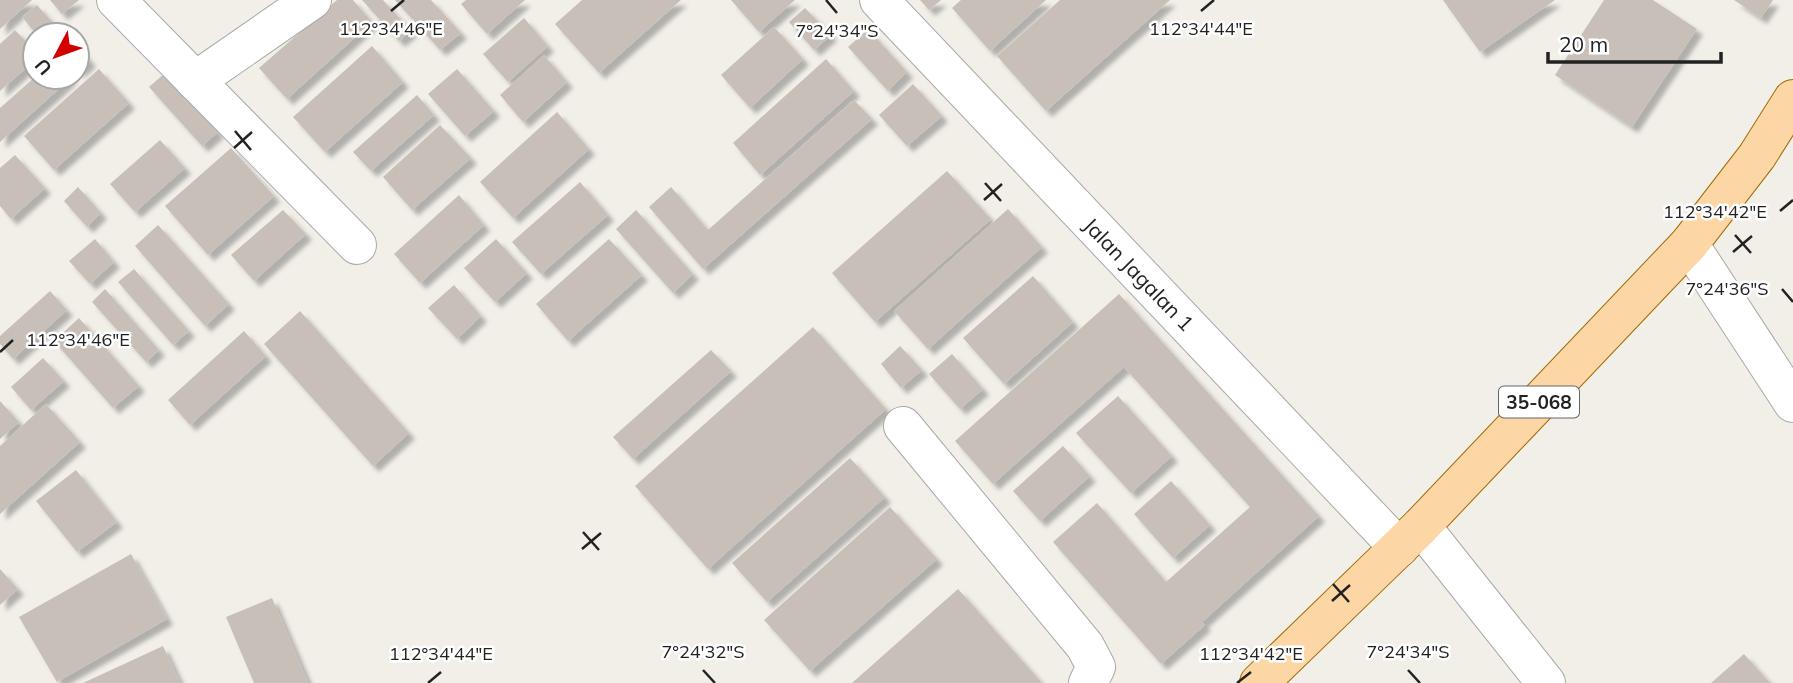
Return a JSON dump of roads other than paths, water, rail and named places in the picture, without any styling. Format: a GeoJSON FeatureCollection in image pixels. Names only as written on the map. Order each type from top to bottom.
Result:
{"type":"FeatureCollection","features":[{"type":"Feature","properties":{"kind":"main road","name":"35-068"},"geometry":{"type":"LineString","coordinates":[[1259,683],[1410,537],[1689,244],[1757,156],[1793,99]]}},
{"type":"Feature","properties":{"kind":"street"},"geometry":{"type":"LineString","coordinates":[[116,0],[357,245]]}},
{"type":"Feature","properties":{"kind":"street"},"geometry":{"type":"LineString","coordinates":[[195,81],[312,0]]}},
{"type":"Feature","properties":{"kind":"street","name":"Jalan Jagalan 1"},"geometry":{"type":"LineString","coordinates":[[879,0],[1410,537],[1546,683]]}},
{"type":"Feature","properties":{"kind":"street"},"geometry":{"type":"LineString","coordinates":[[1689,244],[1793,403]]}},
{"type":"Feature","properties":{"kind":"street"},"geometry":{"type":"LineString","coordinates":[[903,426],[1085,646],[1096,667],[1088,683]]}}]}
